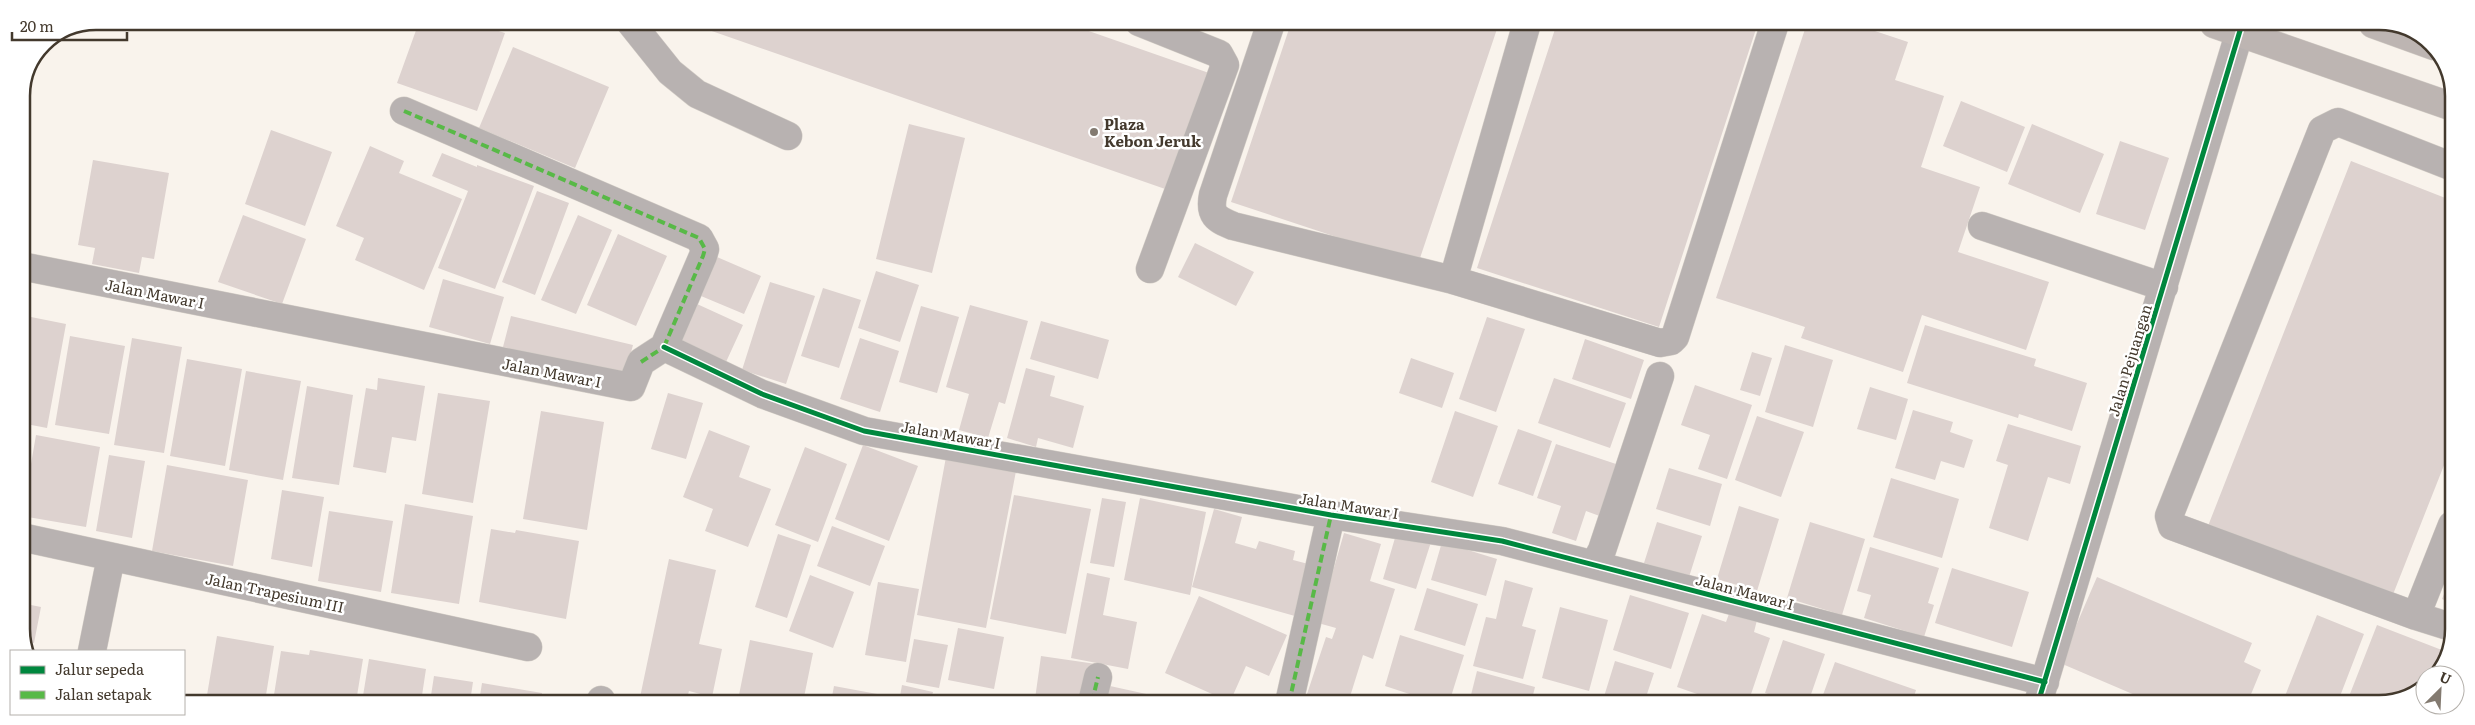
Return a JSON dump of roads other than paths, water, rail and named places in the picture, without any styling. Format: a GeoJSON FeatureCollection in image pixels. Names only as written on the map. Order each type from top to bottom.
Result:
{"type":"FeatureCollection","features":[{"type":"Feature","properties":{"kind":"main road"},"geometry":{"type":"LineString","coordinates":[[2246,30],[2445,104]]}},
{"type":"Feature","properties":{"kind":"street"},"geometry":{"type":"LineString","coordinates":[[636,30],[670,72],[697,94],[788,136]]}},
{"type":"Feature","properties":{"kind":"street"},"geometry":{"type":"LineString","coordinates":[[1150,269],[1225,65],[1219,54],[1159,30]]}},
{"type":"Feature","properties":{"kind":"street"},"geometry":{"type":"LineString","coordinates":[[1268,30],[1213,195],[1211,207],[1217,219],[1233,226],[1453,280],[1660,343],[1671,341],[1675,337],[1773,30]]}},
{"type":"Feature","properties":{"kind":"street"},"geometry":{"type":"LineString","coordinates":[[1453,280],[1525,30]]}},
{"type":"Feature","properties":{"kind":"street","name":"Jalan Pejuangan"},"geometry":{"type":"LineString","coordinates":[[2042,693],[2240,30]]}},
{"type":"Feature","properties":{"kind":"street"},"geometry":{"type":"LineString","coordinates":[[404,111],[699,238],[704,249],[703,256],[664,347]]}},
{"type":"Feature","properties":{"kind":"street"},"geometry":{"type":"LineString","coordinates":[[2445,164],[2338,122],[2322,130],[2169,516],[2172,526],[2445,625]]}},
{"type":"Feature","properties":{"kind":"street"},"geometry":{"type":"LineString","coordinates":[[1982,226],[2164,287]]}},
{"type":"Feature","properties":{"kind":"street","name":"Jalan Mawar I"},"geometry":{"type":"LineString","coordinates":[[30,268],[631,387],[641,362],[664,347],[762,394],[864,431],[1331,515],[1502,541],[1594,565],[2042,693]]}},
{"type":"Feature","properties":{"kind":"street"},"geometry":{"type":"LineString","coordinates":[[1594,565],[1602,550],[1660,376]]}},
{"type":"Feature","properties":{"kind":"street"},"geometry":{"type":"LineString","coordinates":[[1291,695],[1331,515]]}},
{"type":"Feature","properties":{"kind":"street","name":"Jalan Trapesium III"},"geometry":{"type":"LineString","coordinates":[[30,539],[528,647]]}},
{"type":"Feature","properties":{"kind":"street"},"geometry":{"type":"LineString","coordinates":[[2416,616],[2445,543]]}},
{"type":"Feature","properties":{"kind":"street"},"geometry":{"type":"LineString","coordinates":[[92,650],[111,557]]}},
{"type":"Feature","properties":{"kind":"place","name":"Plaza Kebon Jeruk"},"geometry":{"type":"Point","coordinates":[1094,132]}}]}
